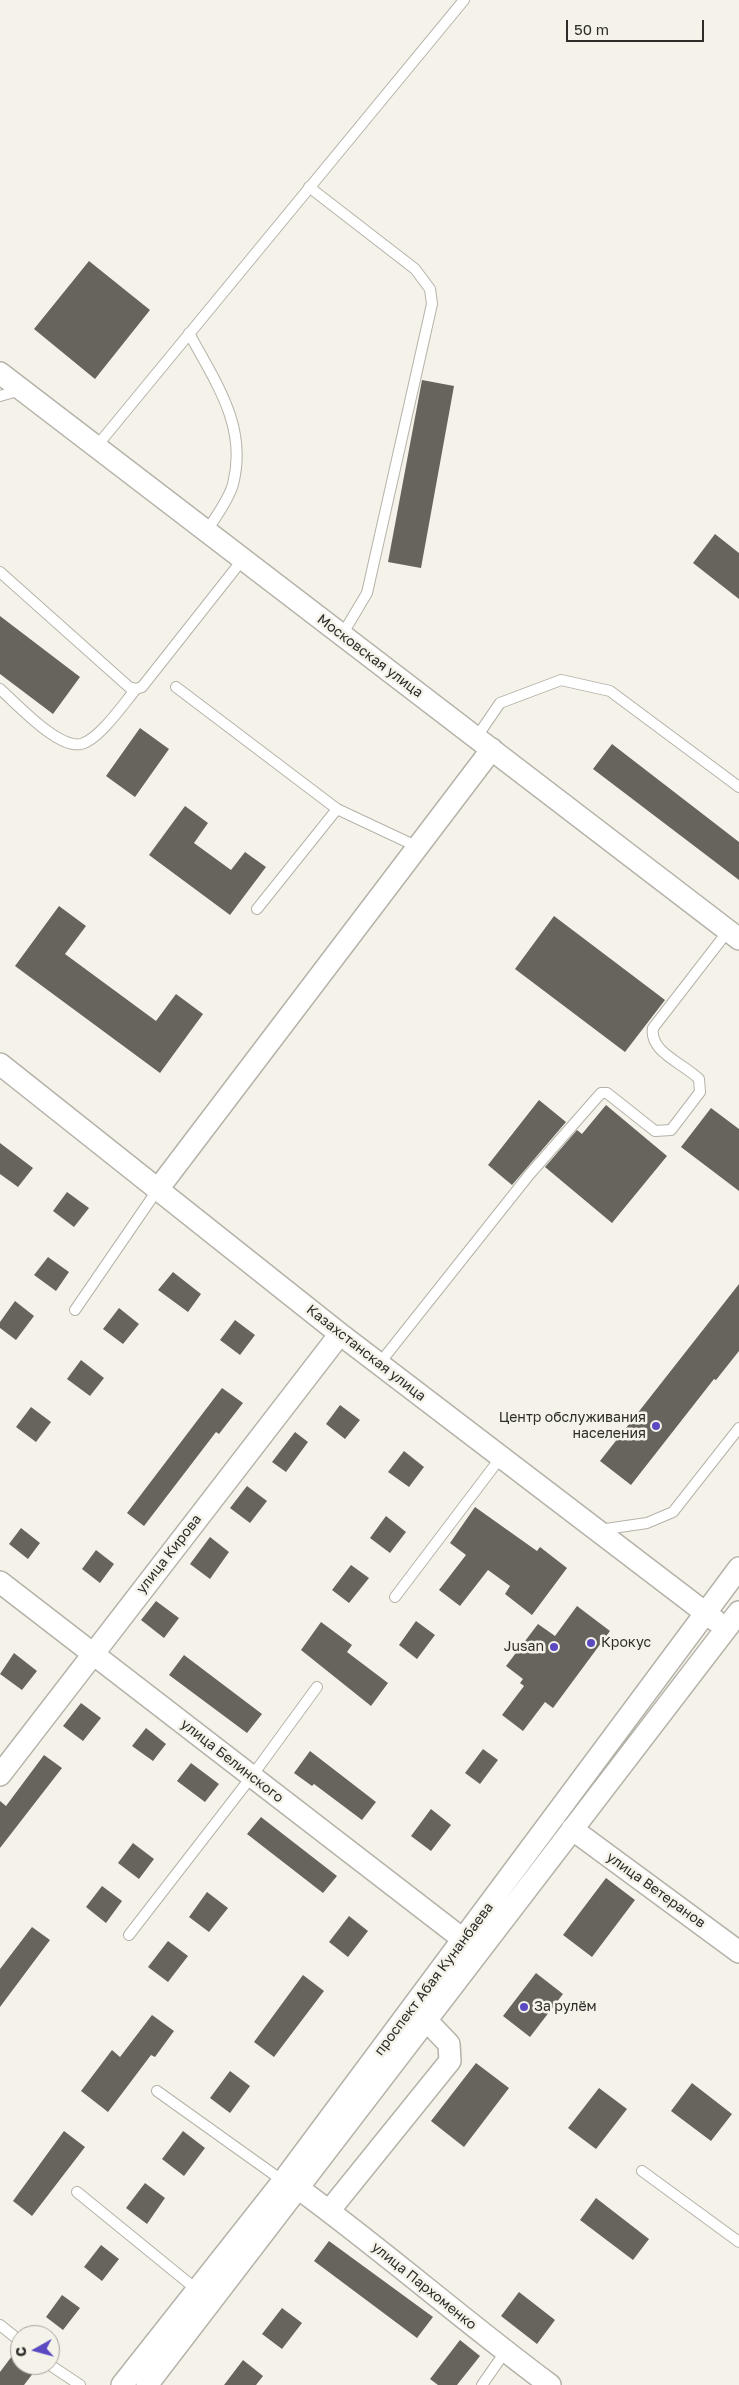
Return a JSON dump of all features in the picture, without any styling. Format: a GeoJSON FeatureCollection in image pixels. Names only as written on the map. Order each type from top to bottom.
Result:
{"type":"FeatureCollection","features":[{"type":"Feature","properties":{"kind":"street","name":"Московская улица"},"geometry":{"type":"LineString","coordinates":[[0,373],[734,935]]}},
{"type":"Feature","properties":{"kind":"street"},"geometry":{"type":"LineString","coordinates":[[158,1189],[418,847],[484,743]]}},
{"type":"Feature","properties":{"kind":"street","name":"Казахстанская улица"},"geometry":{"type":"LineString","coordinates":[[3,1073],[158,1189],[379,1364],[704,1612],[732,1630]]}},
{"type":"Feature","properties":{"kind":"street","name":"улица Кирова"},"geometry":{"type":"LineString","coordinates":[[0,1775],[340,1334]]}},
{"type":"Feature","properties":{"kind":"street","name":"проспект Абая Кунанбаева"},"geometry":{"type":"LineString","coordinates":[[147,2385],[464,1940],[704,1612],[739,1568]]}},
{"type":"Feature","properties":{"kind":"street","name":"улица Белинского"},"geometry":{"type":"LineString","coordinates":[[0,1582],[464,1940]]}},
{"type":"Feature","properties":{"kind":"street","name":"проспект Абая Кунанбаева"},"geometry":{"type":"LineString","coordinates":[[122,2385],[196,2289],[290,2184],[426,2020],[572,1829],[732,1630],[739,1612]]}},
{"type":"Feature","properties":{"kind":"street","name":"улица Ветеранов"},"geometry":{"type":"LineString","coordinates":[[572,1829],[739,1952]]}},
{"type":"Feature","properties":{"kind":"street"},"geometry":{"type":"LineString","coordinates":[[329,2211],[450,2061],[449,2044],[426,2020]]}},
{"type":"Feature","properties":{"kind":"street","name":"улица Пархоменко"},"geometry":{"type":"LineString","coordinates":[[290,2184],[379,2248],[506,2352],[550,2385]]}},
{"type":"Feature","properties":{"kind":"lane"},"geometry":{"type":"LineString","coordinates":[[96,447],[464,0]]}},
{"type":"Feature","properties":{"kind":"lane"},"geometry":{"type":"LineString","coordinates":[[309,187],[415,269],[430,289],[432,304],[367,593],[342,634]]}},
{"type":"Feature","properties":{"kind":"lane"},"geometry":{"type":"LineString","coordinates":[[190,333],[232,416],[236,438],[233,486],[207,531]]}},
{"type":"Feature","properties":{"kind":"lane"},"geometry":{"type":"LineString","coordinates":[[0,396],[22,390]]}},
{"type":"Feature","properties":{"kind":"lane"},"geometry":{"type":"LineString","coordinates":[[0,689],[46,729],[70,744],[83,744],[100,731],[136,689],[142,687],[243,559]]}},
{"type":"Feature","properties":{"kind":"lane"},"geometry":{"type":"LineString","coordinates":[[0,572],[129,687],[136,689]]}},
{"type":"Feature","properties":{"kind":"lane"},"geometry":{"type":"LineString","coordinates":[[484,743],[500,703],[561,680],[610,690],[739,788]]}},
{"type":"Feature","properties":{"kind":"lane"},"geometry":{"type":"LineString","coordinates":[[176,687],[337,809],[418,847]]}},
{"type":"Feature","properties":{"kind":"lane"},"geometry":{"type":"LineString","coordinates":[[257,909],[337,809]]}},
{"type":"Feature","properties":{"kind":"lane"},"geometry":{"type":"LineString","coordinates":[[379,1364],[529,1175],[601,1093],[607,1093],[654,1131],[671,1130],[700,1092],[699,1078],[688,1068],[657,1049],[651,1037],[653,1028],[734,935]]}},
{"type":"Feature","properties":{"kind":"lane"},"geometry":{"type":"LineString","coordinates":[[74,1310],[158,1189]]}},
{"type":"Feature","properties":{"kind":"lane"},"geometry":{"type":"LineString","coordinates":[[598,1530],[646,1523],[673,1512],[739,1428]]}},
{"type":"Feature","properties":{"kind":"lane"},"geometry":{"type":"LineString","coordinates":[[395,1597],[501,1457]]}},
{"type":"Feature","properties":{"kind":"lane"},"geometry":{"type":"LineString","coordinates":[[129,1934],[252,1776],[317,1687]]}},
{"type":"Feature","properties":{"kind":"lane"},"geometry":{"type":"LineString","coordinates":[[157,2091],[290,2184]]}},
{"type":"Feature","properties":{"kind":"lane"},"geometry":{"type":"LineString","coordinates":[[642,2171],[739,2242]]}},
{"type":"Feature","properties":{"kind":"lane"},"geometry":{"type":"LineString","coordinates":[[77,2192],[196,2289]]}},
{"type":"Feature","properties":{"kind":"lane"},"geometry":{"type":"LineString","coordinates":[[0,2325],[10,2333]]}},
{"type":"Feature","properties":{"kind":"lane"},"geometry":{"type":"LineString","coordinates":[[482,2385],[506,2352]]}},
{"type":"Feature","properties":{"kind":"lane"},"geometry":{"type":"LineString","coordinates":[[60,2371],[80,2385]]}},
{"type":"Feature","properties":{"kind":"building"},"geometry":{"type":"Polygon","coordinates":[[[89,261],[150,310],[95,379],[34,329],[89,261]]]}},
{"type":"Feature","properties":{"kind":"building"},"geometry":{"type":"Polygon","coordinates":[[[422,380],[454,386],[421,568],[388,562],[422,380]]]}},
{"type":"Feature","properties":{"kind":"building"},"geometry":{"type":"Polygon","coordinates":[[[715,534],[739,553],[739,599],[693,563],[715,534]]]}},
{"type":"Feature","properties":{"kind":"building"},"geometry":{"type":"Polygon","coordinates":[[[0,616],[80,677],[53,714],[0,674],[0,616]]]}},
{"type":"Feature","properties":{"kind":"building"},"geometry":{"type":"Polygon","coordinates":[[[140,728],[169,749],[135,797],[106,776],[140,728]]]}},
{"type":"Feature","properties":{"kind":"building"},"geometry":{"type":"Polygon","coordinates":[[[612,744],[739,842],[739,880],[593,769],[612,744]]]}},
{"type":"Feature","properties":{"kind":"building"},"geometry":{"type":"Polygon","coordinates":[[[185,806],[208,823],[194,843],[231,870],[245,852],[266,867],[230,915],[149,855],[185,806]]]}},
{"type":"Feature","properties":{"kind":"building"},"geometry":{"type":"Polygon","coordinates":[[[59,906],[86,926],[65,954],[156,1021],[176,994],[203,1014],[160,1073],[15,966],[59,906]]]}},
{"type":"Feature","properties":{"kind":"building"},"geometry":{"type":"Polygon","coordinates":[[[554,916],[665,1000],[625,1052],[515,969],[554,916]]]}},
{"type":"Feature","properties":{"kind":"building"},"geometry":{"type":"Polygon","coordinates":[[[539,1100],[566,1122],[512,1185],[488,1165],[539,1100]]]}},
{"type":"Feature","properties":{"kind":"building"},"geometry":{"type":"Polygon","coordinates":[[[606,1105],[667,1156],[612,1223],[545,1167],[577,1130],[582,1134],[606,1105]]]}},
{"type":"Feature","properties":{"kind":"building"},"geometry":{"type":"Polygon","coordinates":[[[711,1108],[739,1129],[739,1191],[681,1147],[711,1108]]]}},
{"type":"Feature","properties":{"kind":"building"},"geometry":{"type":"Polygon","coordinates":[[[0,1143],[33,1168],[18,1187],[0,1174],[0,1143]]]}},
{"type":"Feature","properties":{"kind":"building"},"geometry":{"type":"Polygon","coordinates":[[[67,1192],[89,1208],[74,1227],[53,1211],[67,1192]]]}},
{"type":"Feature","properties":{"kind":"building"},"geometry":{"type":"Polygon","coordinates":[[[48,1257],[69,1272],[56,1291],[34,1275],[48,1257]]]}},
{"type":"Feature","properties":{"kind":"building"},"geometry":{"type":"Polygon","coordinates":[[[173,1272],[201,1294],[188,1312],[158,1290],[173,1272]]]}},
{"type":"Feature","properties":{"kind":"building"},"geometry":{"type":"Polygon","coordinates":[[[739,1284],[739,1351],[716,1380],[714,1379],[631,1485],[600,1461],[739,1284]]]}},
{"type":"Feature","properties":{"kind":"building"},"geometry":{"type":"Polygon","coordinates":[[[15,1301],[34,1316],[16,1340],[0,1328],[0,1322],[15,1301]]]}},
{"type":"Feature","properties":{"kind":"building"},"geometry":{"type":"Polygon","coordinates":[[[119,1308],[139,1324],[123,1344],[103,1329],[119,1308]]]}},
{"type":"Feature","properties":{"kind":"building"},"geometry":{"type":"Polygon","coordinates":[[[235,1320],[255,1335],[240,1355],[220,1340],[235,1320]]]}},
{"type":"Feature","properties":{"kind":"building"},"geometry":{"type":"Polygon","coordinates":[[[81,1360],[104,1378],[90,1396],[67,1379],[81,1360]]]}},
{"type":"Feature","properties":{"kind":"building"},"geometry":{"type":"Polygon","coordinates":[[[222,1388],[243,1403],[219,1434],[216,1432],[144,1526],[127,1513],[222,1388]]]}},
{"type":"Feature","properties":{"kind":"building"},"geometry":{"type":"Polygon","coordinates":[[[340,1405],[360,1420],[345,1439],[326,1424],[340,1405]]]}},
{"type":"Feature","properties":{"kind":"building"},"geometry":{"type":"Polygon","coordinates":[[[31,1407],[51,1422],[36,1442],[16,1427],[31,1407]]]}},
{"type":"Feature","properties":{"kind":"building"},"geometry":{"type":"Polygon","coordinates":[[[295,1432],[308,1442],[286,1472],[272,1462],[295,1432]]]}},
{"type":"Feature","properties":{"kind":"building"},"geometry":{"type":"Polygon","coordinates":[[[404,1451],[424,1467],[409,1487],[388,1472],[404,1451]]]}},
{"type":"Feature","properties":{"kind":"building"},"geometry":{"type":"Polygon","coordinates":[[[247,1486],[267,1501],[250,1523],[230,1508],[247,1486]]]}},
{"type":"Feature","properties":{"kind":"building"},"geometry":{"type":"Polygon","coordinates":[[[475,1507],[537,1551],[540,1547],[567,1568],[532,1615],[505,1594],[510,1586],[488,1570],[460,1606],[439,1590],[466,1555],[450,1543],[475,1507]]]}},
{"type":"Feature","properties":{"kind":"building"},"geometry":{"type":"Polygon","coordinates":[[[386,1516],[406,1532],[390,1553],[370,1538],[386,1516]]]}},
{"type":"Feature","properties":{"kind":"building"},"geometry":{"type":"Polygon","coordinates":[[[21,1528],[40,1543],[28,1559],[9,1544],[21,1528]]]}},
{"type":"Feature","properties":{"kind":"building"},"geometry":{"type":"Polygon","coordinates":[[[210,1537],[229,1552],[210,1579],[190,1564],[210,1537]]]}},
{"type":"Feature","properties":{"kind":"building"},"geometry":{"type":"Polygon","coordinates":[[[96,1550],[114,1564],[100,1583],[82,1569],[96,1550]]]}},
{"type":"Feature","properties":{"kind":"building"},"geometry":{"type":"Polygon","coordinates":[[[351,1565],[369,1578],[349,1603],[332,1590],[351,1565]]]}},
{"type":"Feature","properties":{"kind":"building"},"geometry":{"type":"Polygon","coordinates":[[[156,1601],[179,1618],[164,1638],[141,1620],[156,1601]]]}},
{"type":"Feature","properties":{"kind":"building"},"geometry":{"type":"Polygon","coordinates":[[[577,1606],[610,1631],[553,1708],[545,1702],[523,1731],[502,1715],[524,1686],[520,1683],[523,1679],[506,1666],[538,1624],[555,1636],[577,1606]]]}},
{"type":"Feature","properties":{"kind":"building"},"geometry":{"type":"Polygon","coordinates":[[[416,1621],[435,1635],[417,1659],[399,1645],[416,1621]]]}},
{"type":"Feature","properties":{"kind":"building"},"geometry":{"type":"Polygon","coordinates":[[[321,1622],[352,1645],[347,1652],[388,1683],[371,1706],[301,1650],[321,1622]]]}},
{"type":"Feature","properties":{"kind":"building"},"geometry":{"type":"Polygon","coordinates":[[[14,1653],[37,1671],[22,1690],[0,1674],[14,1653]]]}},
{"type":"Feature","properties":{"kind":"building"},"geometry":{"type":"Polygon","coordinates":[[[184,1655],[262,1714],[247,1733],[169,1675],[184,1655]]]}},
{"type":"Feature","properties":{"kind":"building"},"geometry":{"type":"Polygon","coordinates":[[[81,1703],[101,1718],[83,1741],[63,1726],[81,1703]]]}},
{"type":"Feature","properties":{"kind":"building"},"geometry":{"type":"Polygon","coordinates":[[[146,1728],[166,1744],[153,1761],[132,1746],[146,1728]]]}},
{"type":"Feature","properties":{"kind":"building"},"geometry":{"type":"Polygon","coordinates":[[[483,1749],[498,1760],[480,1784],[465,1773],[483,1749]]]}},
{"type":"Feature","properties":{"kind":"building"},"geometry":{"type":"Polygon","coordinates":[[[310,1751],[376,1802],[362,1820],[314,1784],[312,1786],[294,1773],[310,1751]]]}},
{"type":"Feature","properties":{"kind":"building"},"geometry":{"type":"Polygon","coordinates":[[[44,1755],[62,1768],[0,1848],[0,1801],[6,1806],[44,1755]]]}},
{"type":"Feature","properties":{"kind":"building"},"geometry":{"type":"Polygon","coordinates":[[[191,1763],[219,1784],[205,1802],[177,1781],[191,1763]]]}},
{"type":"Feature","properties":{"kind":"building"},"geometry":{"type":"Polygon","coordinates":[[[431,1809],[451,1825],[431,1851],[411,1836],[431,1809]]]}},
{"type":"Feature","properties":{"kind":"building"},"geometry":{"type":"Polygon","coordinates":[[[261,1817],[337,1876],[323,1893],[247,1834],[261,1817]]]}},
{"type":"Feature","properties":{"kind":"building"},"geometry":{"type":"Polygon","coordinates":[[[133,1843],[154,1859],[139,1879],[118,1863],[133,1843]]]}},
{"type":"Feature","properties":{"kind":"building"},"geometry":{"type":"Polygon","coordinates":[[[606,1878],[635,1900],[592,1957],[563,1935],[606,1878]]]}},
{"type":"Feature","properties":{"kind":"building"},"geometry":{"type":"Polygon","coordinates":[[[102,1886],[122,1901],[106,1923],[86,1907],[102,1886]]]}},
{"type":"Feature","properties":{"kind":"building"},"geometry":{"type":"Polygon","coordinates":[[[207,1892],[228,1908],[209,1932],[189,1917],[207,1892]]]}},
{"type":"Feature","properties":{"kind":"building"},"geometry":{"type":"Polygon","coordinates":[[[349,1916],[368,1931],[348,1957],[329,1942],[349,1916]]]}},
{"type":"Feature","properties":{"kind":"building"},"geometry":{"type":"Polygon","coordinates":[[[32,1927],[50,1940],[0,2007],[0,1969],[32,1927]]]}},
{"type":"Feature","properties":{"kind":"building"},"geometry":{"type":"Polygon","coordinates":[[[168,1941],[188,1956],[168,1982],[148,1967],[168,1941]]]}},
{"type":"Feature","properties":{"kind":"building"},"geometry":{"type":"Polygon","coordinates":[[[536,1973],[563,1994],[530,2037],[503,2016],[536,1973]]]}},
{"type":"Feature","properties":{"kind":"building"},"geometry":{"type":"Polygon","coordinates":[[[303,1975],[324,1991],[274,2057],[254,2042],[303,1975]]]}},
{"type":"Feature","properties":{"kind":"building"},"geometry":{"type":"Polygon","coordinates":[[[152,2015],[174,2031],[155,2057],[151,2055],[108,2112],[81,2091],[112,2050],[120,2057],[152,2015]]]}},
{"type":"Feature","properties":{"kind":"building"},"geometry":{"type":"Polygon","coordinates":[[[476,2063],[509,2088],[464,2147],[431,2121],[476,2063]]]}},
{"type":"Feature","properties":{"kind":"building"},"geometry":{"type":"Polygon","coordinates":[[[230,2071],[250,2086],[230,2113],[210,2098],[230,2071]]]}},
{"type":"Feature","properties":{"kind":"building"},"geometry":{"type":"Polygon","coordinates":[[[692,2083],[732,2114],[711,2141],[671,2111],[692,2083]]]}},
{"type":"Feature","properties":{"kind":"building"},"geometry":{"type":"Polygon","coordinates":[[[599,2088],[627,2109],[596,2149],[568,2128],[599,2088]]]}},
{"type":"Feature","properties":{"kind":"building"},"geometry":{"type":"Polygon","coordinates":[[[64,2131],[85,2147],[32,2216],[13,2201],[64,2131]]]}},
{"type":"Feature","properties":{"kind":"building"},"geometry":{"type":"Polygon","coordinates":[[[183,2131],[205,2148],[184,2176],[162,2159],[183,2131]]]}},
{"type":"Feature","properties":{"kind":"building"},"geometry":{"type":"Polygon","coordinates":[[[145,2183],[165,2198],[147,2224],[126,2208],[145,2183]]]}},
{"type":"Feature","properties":{"kind":"building"},"geometry":{"type":"Polygon","coordinates":[[[596,2198],[649,2239],[633,2260],[580,2220],[596,2198]]]}},
{"type":"Feature","properties":{"kind":"building"},"geometry":{"type":"Polygon","coordinates":[[[329,2241],[433,2317],[417,2338],[314,2261],[329,2241]]]}},
{"type":"Feature","properties":{"kind":"building"},"geometry":{"type":"Polygon","coordinates":[[[101,2245],[119,2259],[102,2281],[84,2267],[101,2245]]]}},
{"type":"Feature","properties":{"kind":"building"},"geometry":{"type":"Polygon","coordinates":[[[519,2292],[555,2320],[537,2344],[501,2316],[519,2292]]]}},
{"type":"Feature","properties":{"kind":"building"},"geometry":{"type":"Polygon","coordinates":[[[62,2295],[80,2308],[63,2330],[60,2325],[56,2325],[46,2317],[62,2295]]]}},
{"type":"Feature","properties":{"kind":"building"},"geometry":{"type":"Polygon","coordinates":[[[282,2308],[302,2323],[282,2349],[262,2334],[282,2308]]]}},
{"type":"Feature","properties":{"kind":"building"},"geometry":{"type":"Polygon","coordinates":[[[460,2340],[480,2356],[457,2385],[438,2385],[430,2379],[460,2340]]]}},
{"type":"Feature","properties":{"kind":"building"},"geometry":{"type":"Polygon","coordinates":[[[10,2359],[10,2375],[32,2375],[24,2385],[0,2385],[0,2372],[10,2359]]]}},
{"type":"Feature","properties":{"kind":"building"},"geometry":{"type":"Polygon","coordinates":[[[243,2360],[263,2376],[256,2385],[224,2385],[243,2360]]]}},
{"type":"Feature","properties":{"kind":"place","name":"Центр обслуживания населения"},"geometry":{"type":"Point","coordinates":[656,1426]}},
{"type":"Feature","properties":{"kind":"place","name":"Крокус"},"geometry":{"type":"Point","coordinates":[591,1643]}},
{"type":"Feature","properties":{"kind":"place","name":"Jusan"},"geometry":{"type":"Point","coordinates":[554,1647]}},
{"type":"Feature","properties":{"kind":"place","name":"За рулём"},"geometry":{"type":"Point","coordinates":[524,2007]}}]}
